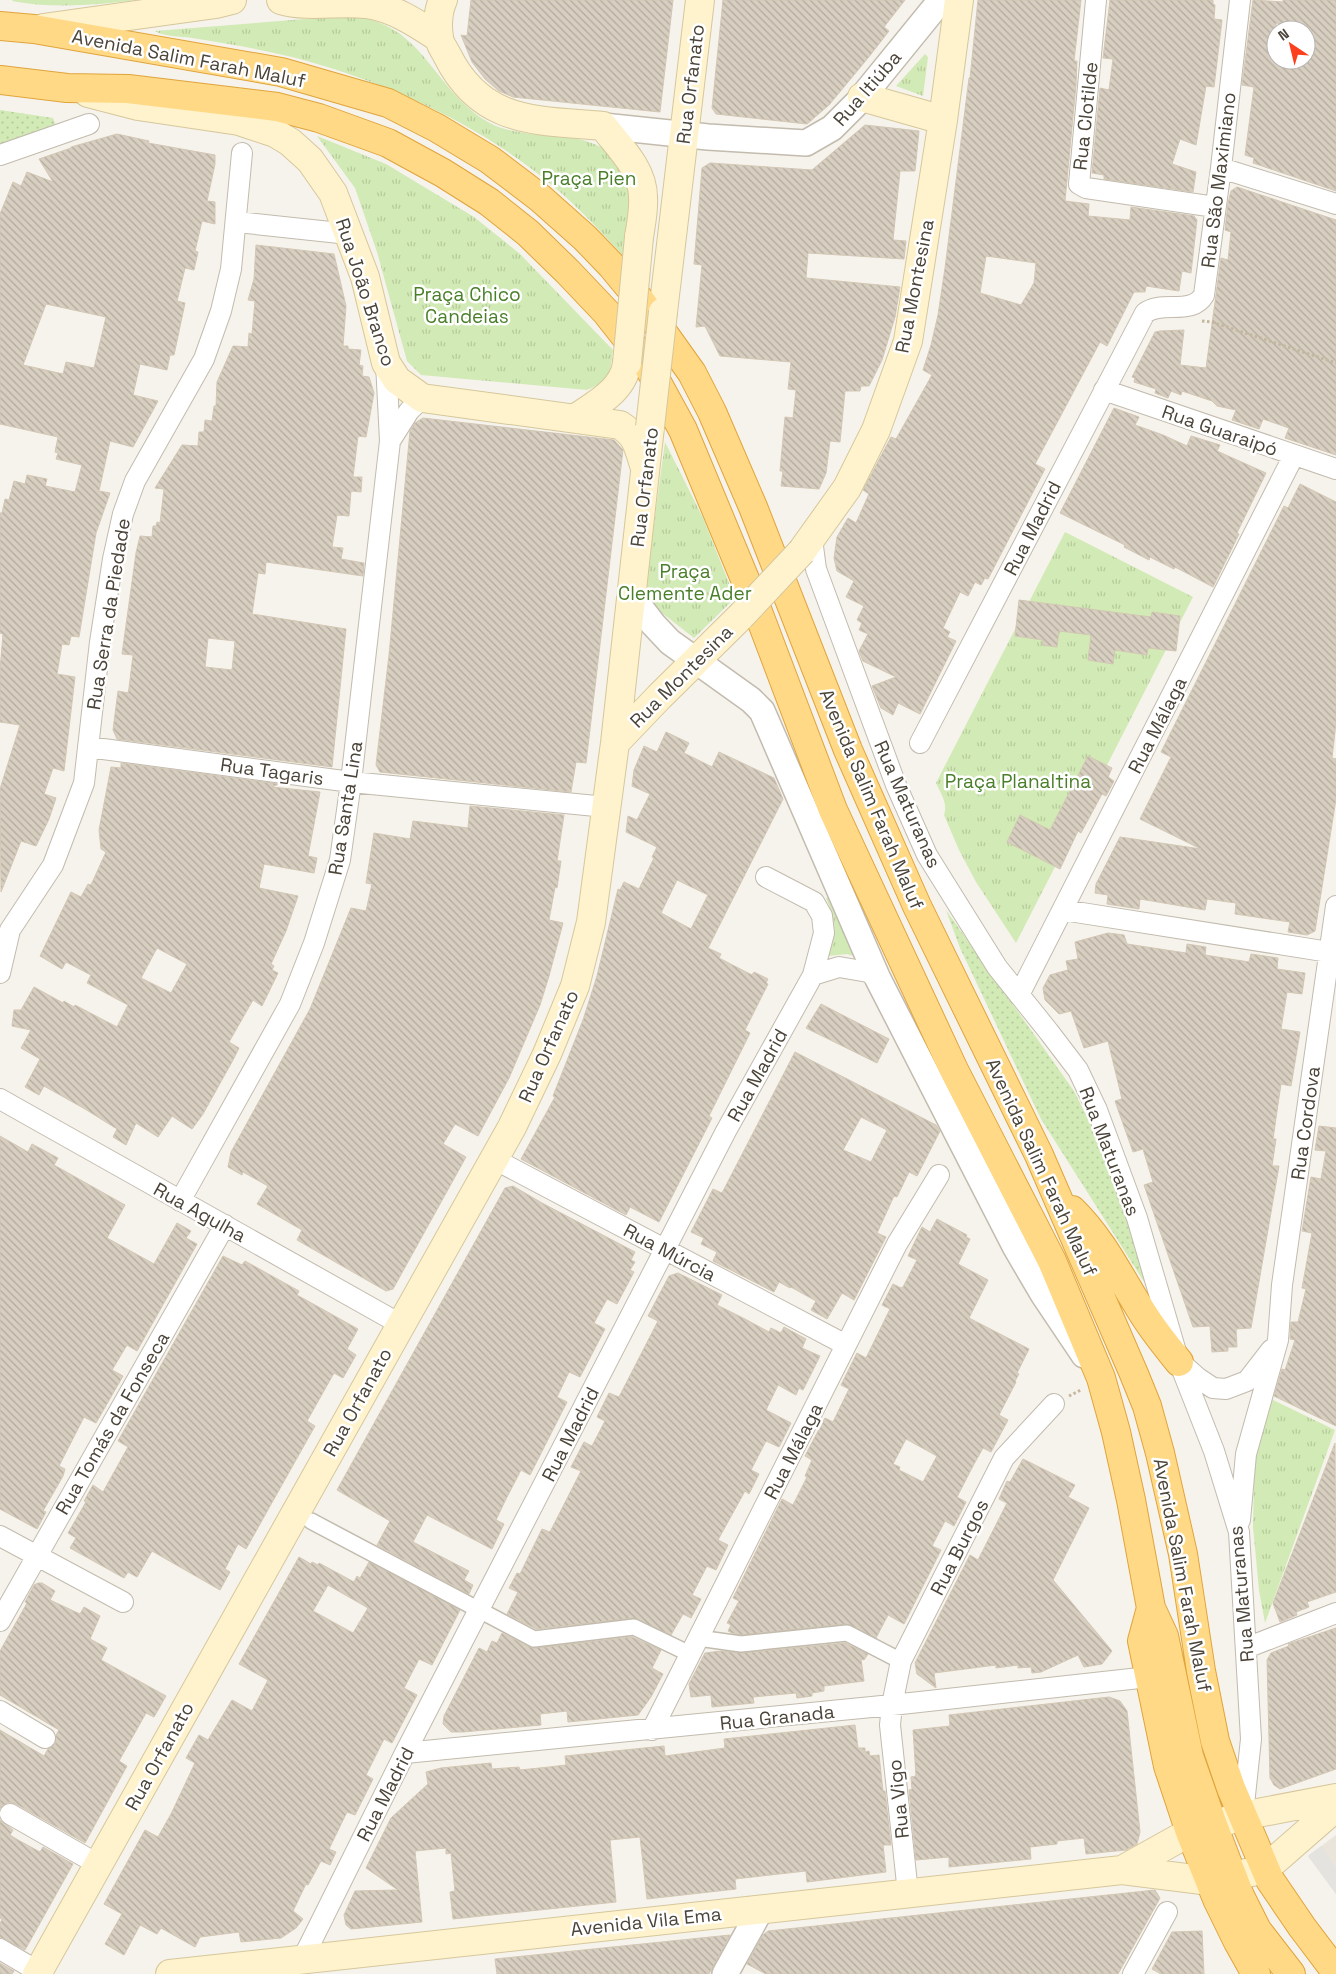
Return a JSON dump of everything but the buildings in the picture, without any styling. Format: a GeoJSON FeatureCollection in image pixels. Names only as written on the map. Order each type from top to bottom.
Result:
{"type":"FeatureCollection","features":[{"type":"Feature","properties":{"kind":"highway","name":"Avenida Salim Farah Maluf"},"geometry":{"type":"LineString","coordinates":[[0,26],[34,29],[281,72],[388,103],[437,128],[490,160],[540,198],[612,265],[640,300],[692,373],[712,412],[753,507],[848,750],[917,906],[1039,1155],[1106,1306],[1147,1406],[1160,1453],[1183,1554],[1201,1672],[1216,1742],[1242,1816],[1265,1869],[1282,1898],[1336,1972]]}},
{"type":"Feature","properties":{"kind":"highway","name":"Avenida Salim Farah Maluf"},"geometry":{"type":"LineString","coordinates":[[0,80],[67,88],[128,89],[277,107],[320,118],[388,143],[443,173],[489,202],[528,233],[606,312],[647,364],[683,430],[752,596],[833,810],[954,1070],[1052,1261],[1102,1378],[1132,1500],[1151,1608],[1142,1641],[1168,1766],[1202,1829]]}},
{"type":"Feature","properties":{"kind":"highway"},"geometry":{"type":"LineString","coordinates":[[1056,1195],[1081,1218],[1100,1243],[1142,1312],[1179,1362]]}},
{"type":"Feature","properties":{"kind":"highway"},"geometry":{"type":"LineString","coordinates":[[1151,1608],[1164,1636],[1202,1829],[1221,1878],[1238,1942],[1256,1974]]}},
{"type":"Feature","properties":{"kind":"highway"},"geometry":{"type":"LineString","coordinates":[[1221,1878],[1240,1896],[1257,1930],[1291,1974]]}},
{"type":"Feature","properties":{"kind":"main road"},"geometry":{"type":"LineString","coordinates":[[34,29],[232,0]]}},
{"type":"Feature","properties":{"kind":"main road"},"geometry":{"type":"LineString","coordinates":[[281,0],[297,3],[366,4],[393,11],[408,18],[438,38],[454,69],[473,94],[492,107],[538,120],[603,126],[635,167],[641,183],[643,197],[627,363],[624,377],[606,398],[576,418]]}},
{"type":"Feature","properties":{"kind":"main road"},"geometry":{"type":"LineString","coordinates":[[438,38],[439,8],[443,0]]}},
{"type":"Feature","properties":{"kind":"main road","name":"Rua Orfanato"},"geometry":{"type":"LineString","coordinates":[[38,1973],[512,1127],[547,1054],[575,986],[591,922],[606,808],[700,0]]}},
{"type":"Feature","properties":{"kind":"main road","name":"Rua Montesina"},"geometry":{"type":"LineString","coordinates":[[614,743],[740,617],[807,545],[846,488],[876,430],[908,341],[943,120],[959,0]]}},
{"type":"Feature","properties":{"kind":"main road","name":"Avenida Salim Farah Maluf"},"geometry":{"type":"LineString","coordinates":[[67,88],[138,106],[239,121]]}},
{"type":"Feature","properties":{"kind":"main road"},"geometry":{"type":"LineString","coordinates":[[862,97],[943,120]]}},
{"type":"Feature","properties":{"kind":"main road","name":"Rua João Branco"},"geometry":{"type":"LineString","coordinates":[[239,121],[275,133],[290,142],[310,160],[333,194],[365,277],[386,363],[397,380],[422,398],[620,425],[631,432],[636,440],[646,469]]}},
{"type":"Feature","properties":{"kind":"main road","name":"Avenida Vila Ema"},"geometry":{"type":"LineString","coordinates":[[1122,1870],[1202,1829],[1242,1816],[1336,1798]]}},
{"type":"Feature","properties":{"kind":"main road","name":"Avenida Vila Ema"},"geometry":{"type":"LineString","coordinates":[[170,1974],[298,1966],[761,1909],[1122,1870],[1221,1878],[1265,1869],[1336,1807]]}},
{"type":"Feature","properties":{"kind":"street","name":"Rua Itiúba"},"geometry":{"type":"LineString","coordinates":[[685,135],[806,143],[832,128],[862,97],[941,0]]}},
{"type":"Feature","properties":{"kind":"street","name":"Rua Clotilde"},"geometry":{"type":"LineString","coordinates":[[1096,0],[1079,184],[1086,188],[1215,207]]}},
{"type":"Feature","properties":{"kind":"street","name":"Rua São Maximiano"},"geometry":{"type":"LineString","coordinates":[[1145,313],[1152,309],[1191,306],[1202,299],[1204,295],[1240,0]]}},
{"type":"Feature","properties":{"kind":"street"},"geometry":{"type":"LineString","coordinates":[[0,155],[89,124]]}},
{"type":"Feature","properties":{"kind":"street"},"geometry":{"type":"LineString","coordinates":[[603,126],[685,135]]}},
{"type":"Feature","properties":{"kind":"street","name":"Rua Serra da Piedade"},"geometry":{"type":"LineString","coordinates":[[0,973],[5,934],[53,864],[84,783],[113,559],[123,514],[135,481],[204,359],[223,302],[231,269],[242,153]]}},
{"type":"Feature","properties":{"kind":"street"},"geometry":{"type":"LineString","coordinates":[[1221,168],[1336,204]]}},
{"type":"Feature","properties":{"kind":"street"},"geometry":{"type":"LineString","coordinates":[[236,222],[349,234]]}},
{"type":"Feature","properties":{"kind":"street","name":"Rua Madrid"},"geometry":{"type":"LineString","coordinates":[[920,743],[1145,313]]}},
{"type":"Feature","properties":{"kind":"street","name":"Rua Santa Lina"},"geometry":{"type":"LineString","coordinates":[[180,1201],[290,1004],[314,943],[340,860],[351,782],[390,441],[386,363]]}},
{"type":"Feature","properties":{"kind":"street","name":"Rua Guaraipó"},"geometry":{"type":"LineString","coordinates":[[1104,390],[1336,469]]}},
{"type":"Feature","properties":{"kind":"street","name":"Rua Santa Lina"},"geometry":{"type":"LineString","coordinates":[[390,441],[408,411],[422,398]]}},
{"type":"Feature","properties":{"kind":"street","name":"Rua Málaga"},"geometry":{"type":"LineString","coordinates":[[1019,995],[1294,455]]}},
{"type":"Feature","properties":{"kind":"street","name":"Rua Maturanas"},"geometry":{"type":"LineString","coordinates":[[807,545],[896,785],[927,856],[996,967],[1078,1070],[1097,1110],[1137,1218],[1179,1362],[1214,1451],[1239,1532],[1251,1739],[1242,1816]]}},
{"type":"Feature","properties":{"kind":"street"},"geometry":{"type":"LineString","coordinates":[[631,595],[653,624],[670,642],[751,700],[762,712],[878,979]]}},
{"type":"Feature","properties":{"kind":"street","name":"Rua Tagaris"},"geometry":{"type":"LineString","coordinates":[[88,747],[351,782],[606,808]]}},
{"type":"Feature","properties":{"kind":"street"},"geometry":{"type":"LineString","coordinates":[[766,877],[814,902],[822,916],[824,933],[812,975]]}},
{"type":"Feature","properties":{"kind":"street","name":"Rua Cordova"},"geometry":{"type":"LineString","coordinates":[[1239,1532],[1246,1454],[1278,1340],[1282,1285],[1336,906]]}},
{"type":"Feature","properties":{"kind":"street"},"geometry":{"type":"LineString","coordinates":[[1063,910],[1329,952]]}},
{"type":"Feature","properties":{"kind":"street"},"geometry":{"type":"LineString","coordinates":[[812,975],[839,967],[868,972],[878,979]]}},
{"type":"Feature","properties":{"kind":"street","name":"Rua Madrid"},"geometry":{"type":"LineString","coordinates":[[298,1966],[405,1753],[726,1131],[812,975]]}},
{"type":"Feature","properties":{"kind":"street","name":"Avenida Salim Farah Maluf"},"geometry":{"type":"LineString","coordinates":[[878,979],[1016,1248],[1072,1339],[1102,1378]]}},
{"type":"Feature","properties":{"kind":"street","name":"Rua Agulha"},"geometry":{"type":"LineString","coordinates":[[0,1099],[400,1324]]}},
{"type":"Feature","properties":{"kind":"street","name":"Rua Múrcia"},"geometry":{"type":"LineString","coordinates":[[494,1159],[846,1345]]}},
{"type":"Feature","properties":{"kind":"street","name":"Rua Málaga"},"geometry":{"type":"LineString","coordinates":[[652,1730],[897,1244],[939,1174]]}},
{"type":"Feature","properties":{"kind":"street","name":"Rua Tomás da Fonseca"},"geometry":{"type":"LineString","coordinates":[[0,1621],[225,1225]]}},
{"type":"Feature","properties":{"kind":"street"},"geometry":{"type":"LineString","coordinates":[[1179,1362],[1198,1378],[1214,1388],[1226,1390],[1247,1381],[1278,1340]]}},
{"type":"Feature","properties":{"kind":"street","name":"Rua Burgos"},"geometry":{"type":"LineString","coordinates":[[892,1705],[901,1660],[1004,1458],[1054,1404]]}},
{"type":"Feature","properties":{"kind":"street"},"geometry":{"type":"LineString","coordinates":[[311,1521],[534,1639],[634,1627],[694,1646],[741,1644],[847,1633],[901,1660]]}},
{"type":"Feature","properties":{"kind":"street"},"geometry":{"type":"LineString","coordinates":[[0,1536],[122,1602]]}},
{"type":"Feature","properties":{"kind":"street"},"geometry":{"type":"LineString","coordinates":[[1246,1648],[1336,1613]]}},
{"type":"Feature","properties":{"kind":"street","name":"Rua Granada"},"geometry":{"type":"LineString","coordinates":[[405,1753],[652,1730],[1149,1677]]}},
{"type":"Feature","properties":{"kind":"street","name":"Rua Vigo"},"geometry":{"type":"LineString","coordinates":[[892,1705],[891,1733],[908,1893]]}},
{"type":"Feature","properties":{"kind":"street"},"geometry":{"type":"LineString","coordinates":[[0,1711],[44,1738]]}},
{"type":"Feature","properties":{"kind":"street"},"geometry":{"type":"LineString","coordinates":[[10,1814],[99,1865]]}},
{"type":"Feature","properties":{"kind":"street"},"geometry":{"type":"LineString","coordinates":[[730,1972],[761,1909]]}},
{"type":"Feature","properties":{"kind":"street"},"geometry":{"type":"LineString","coordinates":[[1133,1974],[1167,1912]]}},
{"type":"Feature","properties":{"kind":"street"},"geometry":{"type":"LineString","coordinates":[[0,1949],[38,1973]]}},
{"type":"Feature","properties":{"kind":"path"},"geometry":{"type":"LineString","coordinates":[[1193,320],[1212,322],[1336,363]]}},
{"type":"Feature","properties":{"kind":"path"},"geometry":{"type":"LineString","coordinates":[[1054,1404],[1102,1378]]}},
{"type":"Feature","properties":{"kind":"shaded area"},"geometry":{"type":"Polygon","coordinates":[[[1336,1835],[1336,1894],[1308,1856],[1336,1835]]]}},
{"type":"Feature","properties":{"kind":"shaded area"},"geometry":{"type":"Polygon","coordinates":[[[1321,1846],[1336,1868],[1336,1894],[1308,1856],[1321,1846]]]}},
{"type":"Feature","properties":{"kind":"green space"},"geometry":{"type":"Polygon","coordinates":[[[13,0],[137,0],[58,6],[13,0]]]}},
{"type":"Feature","properties":{"kind":"green space","name":"Praça Pien"},"geometry":{"type":"Polygon","coordinates":[[[343,16],[370,20],[392,29],[409,41],[468,108],[488,122],[519,132],[585,141],[599,146],[611,155],[627,177],[630,185],[632,206],[627,260],[578,208],[531,168],[468,127],[434,109],[364,79],[328,67],[267,51],[167,35],[155,31],[343,16]]]}},
{"type":"Feature","properties":{"kind":"green space"},"geometry":{"type":"Polygon","coordinates":[[[925,54],[928,57],[923,96],[896,86],[925,54]]]}},
{"type":"Feature","properties":{"kind":"green space"},"geometry":{"type":"Polygon","coordinates":[[[0,110],[53,118],[56,126],[0,146],[0,110]]]}},
{"type":"Feature","properties":{"kind":"green space","name":"Praça Chico Candeias"},"geometry":{"type":"Polygon","coordinates":[[[317,136],[386,164],[474,217],[519,253],[613,350],[610,371],[605,379],[587,390],[421,375],[407,361],[377,252],[355,188],[317,136]]]}},
{"type":"Feature","properties":{"kind":"green space","name":"Praça Clemente Ader"},"geometry":{"type":"Polygon","coordinates":[[[665,442],[703,518],[735,598],[694,638],[644,599],[665,442]]]}},
{"type":"Feature","properties":{"kind":"green space","name":"Praça Planaltina"},"geometry":{"type":"Polygon","coordinates":[[[1065,532],[1193,597],[1016,943],[976,882],[959,850],[944,815],[945,803],[936,783],[1065,532]]]}},
{"type":"Feature","properties":{"kind":"green space"},"geometry":{"type":"Polygon","coordinates":[[[829,897],[857,957],[847,954],[828,956],[834,933],[834,921],[826,898],[829,897]]]}},
{"type":"Feature","properties":{"kind":"green space"},"geometry":{"type":"Polygon","coordinates":[[[946,910],[1074,1091],[1092,1127],[1127,1216],[1148,1288],[1041,1119],[960,948],[946,910]]]}},
{"type":"Feature","properties":{"kind":"green space"},"geometry":{"type":"Polygon","coordinates":[[[1267,1397],[1335,1430],[1265,1623],[1259,1590],[1253,1527],[1254,1476],[1258,1434],[1267,1397]]]}}]}
